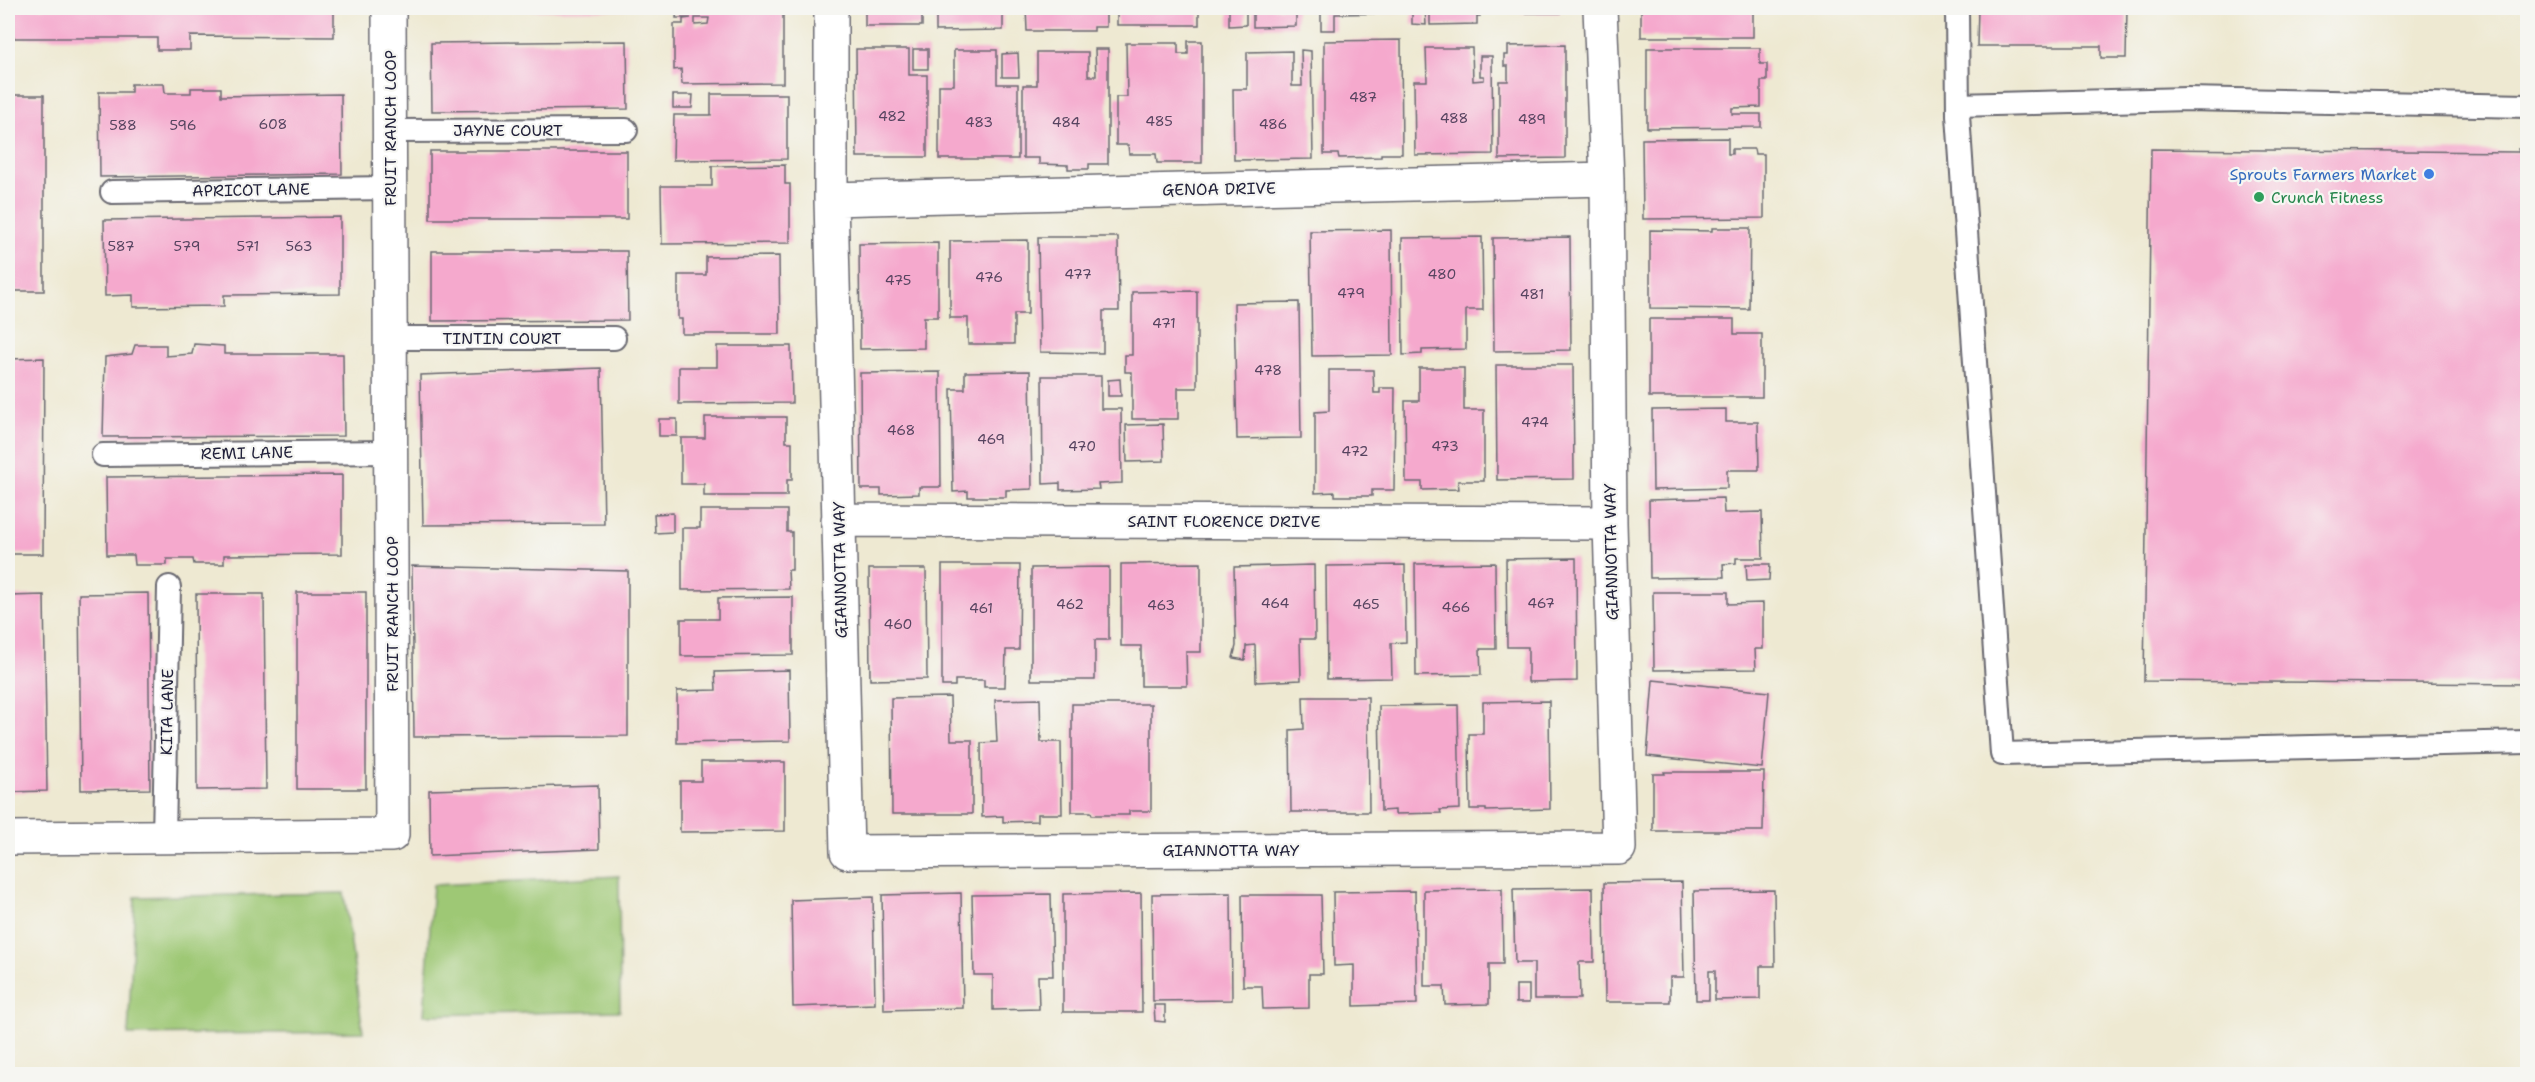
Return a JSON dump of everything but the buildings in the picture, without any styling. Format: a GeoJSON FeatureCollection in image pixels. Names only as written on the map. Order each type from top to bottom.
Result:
{"type":"FeatureCollection","features":[{"type":"Feature","properties":{"kind":"street","name":"FRUIT RANCH LOOP"},"geometry":{"type":"LineString","coordinates":[[8,838],[392,835],[389,8]]}},
{"type":"Feature","properties":{"kind":"street","name":"GIANNOTTA WAY"},"geometry":{"type":"LineString","coordinates":[[831,8],[831,199],[847,852],[1619,849],[1610,523],[1607,179],[1600,8]]}},
{"type":"Feature","properties":{"kind":"street","name":"GENOA DRIVE"},"geometry":{"type":"LineString","coordinates":[[831,199],[1607,179]]}},
{"type":"Feature","properties":{"kind":"street","name":"SAINT FLORENCE DRIVE"},"geometry":{"type":"LineString","coordinates":[[838,520],[1610,523]]}},
{"type":"Feature","properties":{"kind":"lane"},"geometry":{"type":"LineString","coordinates":[[1957,8],[1958,105],[2002,754],[2528,742]]}},
{"type":"Feature","properties":{"kind":"lane"},"geometry":{"type":"LineString","coordinates":[[1958,105],[2187,99],[2528,106]]}},
{"type":"Feature","properties":{"kind":"lane","name":"JAYNE COURT"},"geometry":{"type":"LineString","coordinates":[[390,131],[626,130]]}},
{"type":"Feature","properties":{"kind":"lane","name":"APRICOT LANE"},"geometry":{"type":"LineString","coordinates":[[112,192],[390,188]]}},
{"type":"Feature","properties":{"kind":"lane","name":"TINTIN COURT"},"geometry":{"type":"LineString","coordinates":[[391,338],[614,338]]}},
{"type":"Feature","properties":{"kind":"lane","name":"REMI LANE"},"geometry":{"type":"LineString","coordinates":[[103,455],[391,452]]}},
{"type":"Feature","properties":{"kind":"lane","name":"KITA LANE"},"geometry":{"type":"LineString","coordinates":[[164,837],[169,587]]}},
{"type":"Feature","properties":{"kind":"green space"},"geometry":{"type":"Polygon","coordinates":[[[619,876],[620,1011],[424,1015],[433,885],[619,876]]]}},
{"type":"Feature","properties":{"kind":"green space"},"geometry":{"type":"Polygon","coordinates":[[[344,893],[363,1032],[128,1035],[135,897],[344,893]]]}},
{"type":"Feature","properties":{"kind":"place","name":"Sprouts Farmers Market"},"geometry":{"type":"Point","coordinates":[2429,174]}},
{"type":"Feature","properties":{"kind":"place","name":"Crunch Fitness"},"geometry":{"type":"Point","coordinates":[2259,197]}}]}
